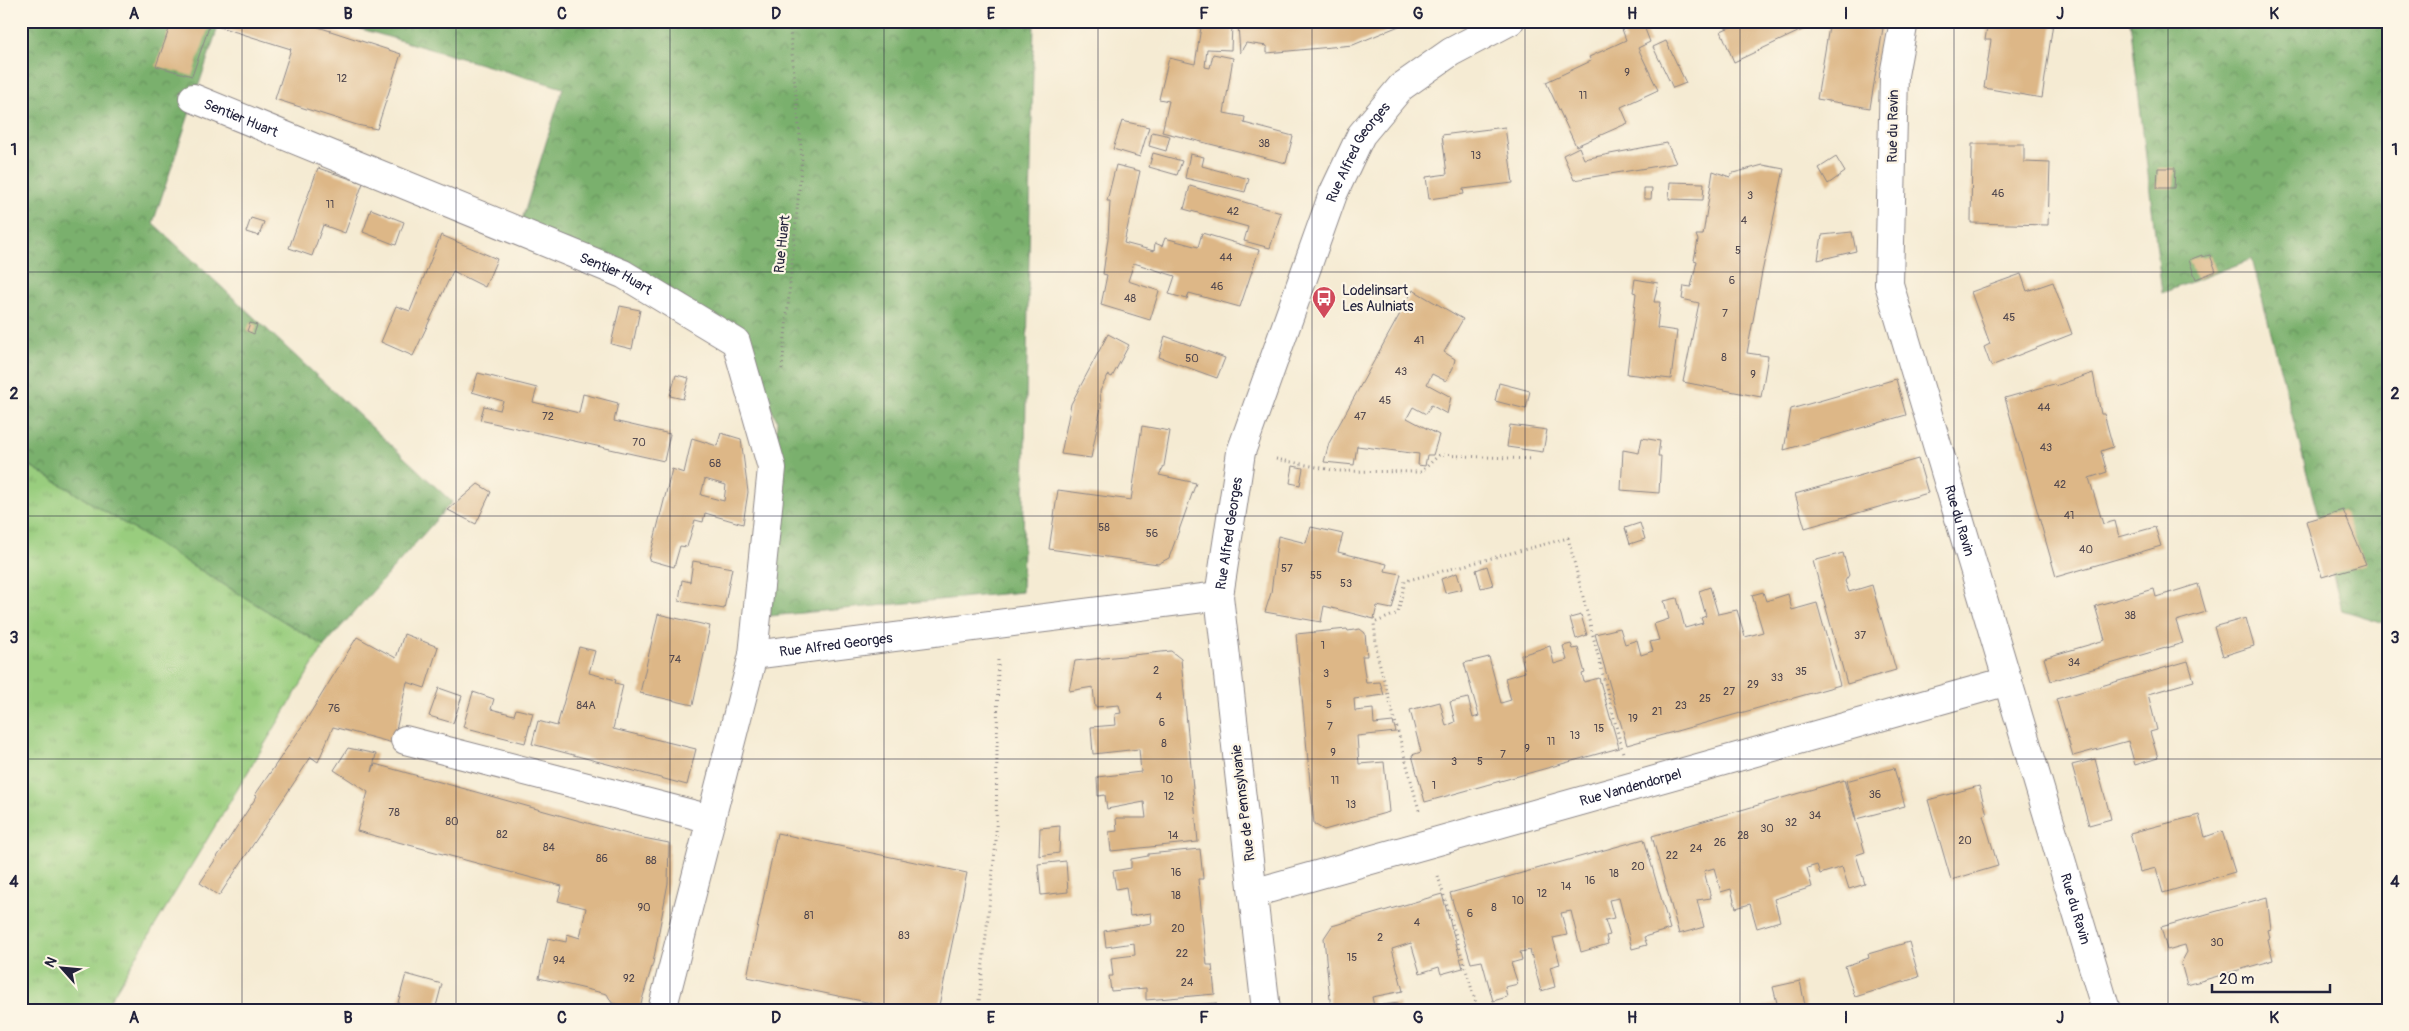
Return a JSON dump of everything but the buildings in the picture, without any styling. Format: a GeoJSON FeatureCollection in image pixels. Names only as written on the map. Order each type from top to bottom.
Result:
{"type":"FeatureCollection","features":[{"type":"Feature","properties":{"kind":"street","name":"Rue Alfred Georges"},"geometry":{"type":"LineString","coordinates":[[753,655],[1219,596],[1240,452],[1333,194],[1361,135],[1401,87],[1451,52],[1510,21]]}},
{"type":"Feature","properties":{"kind":"street","name":"Rue du Ravin"},"geometry":{"type":"LineString","coordinates":[[1904,21],[1894,75],[1890,284],[2106,1010]]}},
{"type":"Feature","properties":{"kind":"street","name":"Sentier Huart"},"geometry":{"type":"LineString","coordinates":[[193,98],[623,274],[736,342],[772,468],[753,655]]}},
{"type":"Feature","properties":{"kind":"street","name":"Rue de Pennsylvanie"},"geometry":{"type":"LineString","coordinates":[[1219,596],[1266,1010]]}},
{"type":"Feature","properties":{"kind":"street"},"geometry":{"type":"LineString","coordinates":[[662,1010],[753,655]]}},
{"type":"Feature","properties":{"kind":"street","name":"Rue Vandendorpel"},"geometry":{"type":"LineString","coordinates":[[1253,893],[2008,681]]}},
{"type":"Feature","properties":{"kind":"street"},"geometry":{"type":"LineString","coordinates":[[405,740],[711,819]]}},
{"type":"Feature","properties":{"kind":"path","name":"Rue Huart"},"geometry":{"type":"LineString","coordinates":[[781,372],[802,158],[789,21]]}},
{"type":"Feature","properties":{"kind":"path"},"geometry":{"type":"LineString","coordinates":[[1240,452],[1337,471],[1421,472],[1440,455],[1532,459]]}},
{"type":"Feature","properties":{"kind":"path"},"geometry":{"type":"LineString","coordinates":[[1478,1010],[1428,844],[1378,654],[1374,623],[1398,613],[1405,581],[1568,538],[1631,787]]}},
{"type":"Feature","properties":{"kind":"path"},"geometry":{"type":"LineString","coordinates":[[978,1010],[996,841],[998,624]]}},
{"type":"Feature","properties":{"kind":"green space"},"geometry":{"type":"Polygon","coordinates":[[[21,21],[220,21],[153,223],[452,502],[324,646],[21,460],[21,21]]]}},
{"type":"Feature","properties":{"kind":"green space"},"geometry":{"type":"Polygon","coordinates":[[[334,21],[1034,21],[1022,592],[770,616],[777,420],[736,342],[522,220],[563,88],[334,21]]]}},
{"type":"Feature","properties":{"kind":"green space"},"geometry":{"type":"Polygon","coordinates":[[[2130,21],[2388,21],[2388,624],[2342,610],[2252,259],[2162,293],[2130,21]]]}},
{"type":"Feature","properties":{"kind":"green space"},"geometry":{"type":"Polygon","coordinates":[[[21,460],[324,646],[104,1010],[21,1010],[21,460]]]}},
{"type":"Feature","properties":{"kind":"place","name":"Lodelinsart Les Aulniats"},"geometry":{"type":"Point","coordinates":[1324,319]}}]}
